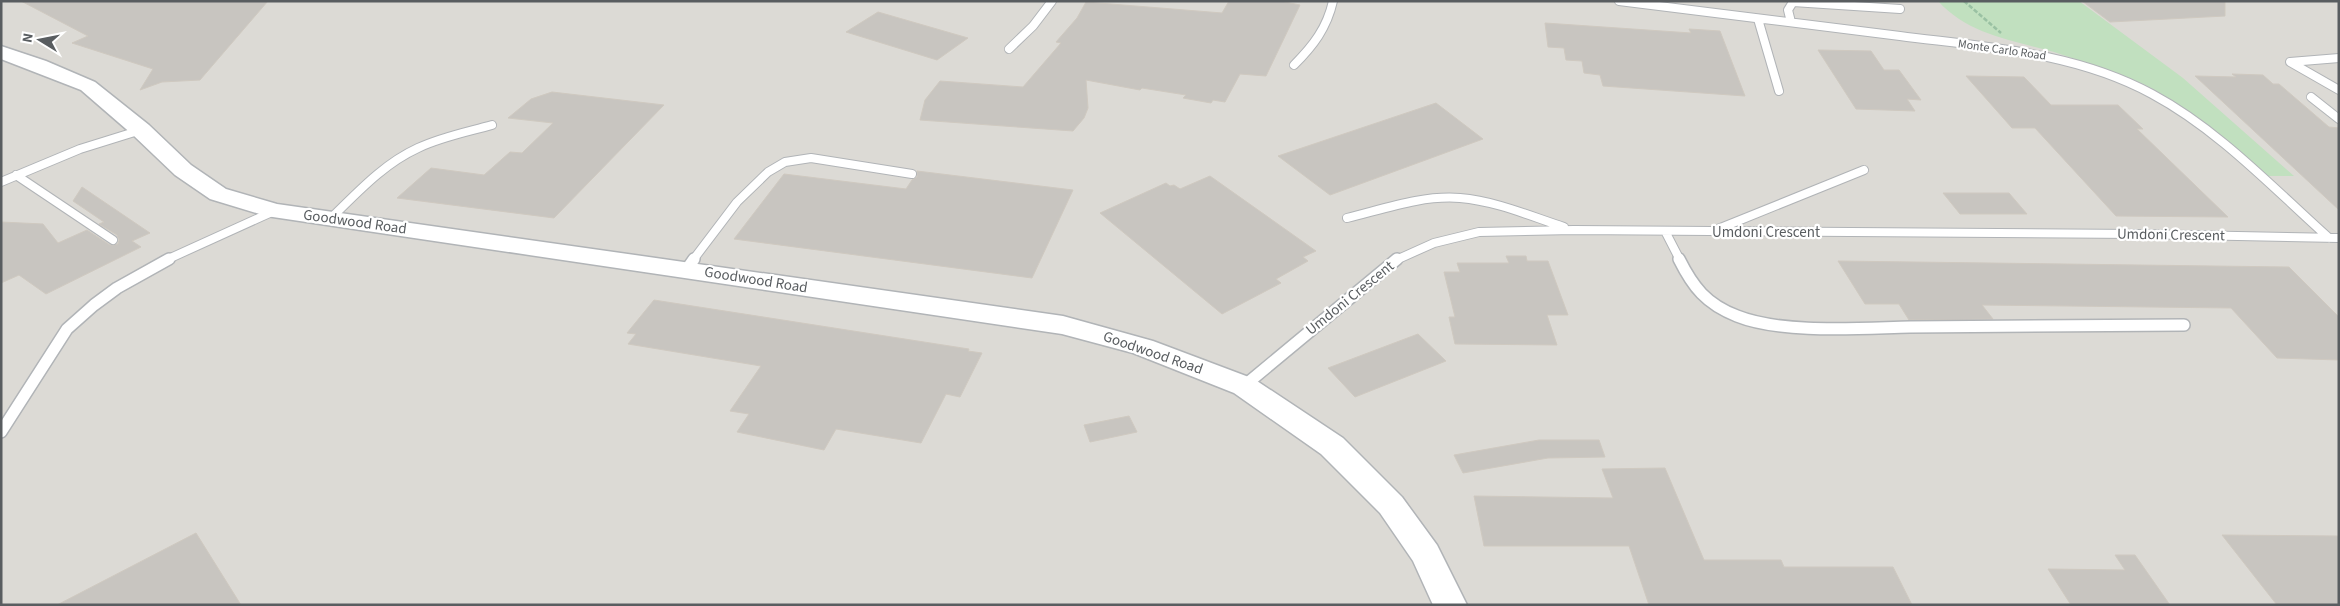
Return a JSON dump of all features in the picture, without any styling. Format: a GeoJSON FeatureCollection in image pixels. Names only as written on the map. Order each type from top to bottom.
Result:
{"type":"FeatureCollection","features":[{"type":"Feature","properties":{"kind":"street","name":"Goodwood Road"},"geometry":{"type":"LineString","coordinates":[[1,52],[40,65],[88,86],[141,130],[183,170],[218,194],[274,211],[687,269],[1063,325],[1143,347],[1244,386],[1332,446],[1391,505],[1426,554],[1450,605]]}},
{"type":"Feature","properties":{"kind":"lane"},"geometry":{"type":"LineString","coordinates":[[1009,49],[1033,26],[1052,1]]}},
{"type":"Feature","properties":{"kind":"lane"},"geometry":{"type":"LineString","coordinates":[[1294,65],[1321,37],[1327,26],[1333,1]]}},
{"type":"Feature","properties":{"kind":"lane","name":"Monte Carlo Road"},"geometry":{"type":"LineString","coordinates":[[1620,1],[2027,53],[2089,67],[2119,78],[2152,95],[2217,140],[2334,238]]}},
{"type":"Feature","properties":{"kind":"lane"},"geometry":{"type":"LineString","coordinates":[[1791,22],[1788,10],[1793,2],[1900,9]]}},
{"type":"Feature","properties":{"kind":"lane"},"geometry":{"type":"LineString","coordinates":[[1758,19],[1779,91]]}},
{"type":"Feature","properties":{"kind":"lane"},"geometry":{"type":"LineString","coordinates":[[2339,58],[2290,62],[2339,90]]}},
{"type":"Feature","properties":{"kind":"lane"},"geometry":{"type":"LineString","coordinates":[[2311,97],[2339,119]]}},
{"type":"Feature","properties":{"kind":"lane"},"geometry":{"type":"LineString","coordinates":[[330,219],[369,182],[408,153],[427,144],[492,125]]}},
{"type":"Feature","properties":{"kind":"lane"},"geometry":{"type":"LineString","coordinates":[[1,182],[80,149],[141,130]]}},
{"type":"Feature","properties":{"kind":"lane"},"geometry":{"type":"LineString","coordinates":[[687,269],[747,192],[768,171],[782,163],[811,158],[912,174]]}},
{"type":"Feature","properties":{"kind":"lane"},"geometry":{"type":"LineString","coordinates":[[1712,231],[1864,170]]}},
{"type":"Feature","properties":{"kind":"lane"},"geometry":{"type":"LineString","coordinates":[[16,175],[113,240]]}},
{"type":"Feature","properties":{"kind":"lane"},"geometry":{"type":"LineString","coordinates":[[1347,218],[1405,203],[1446,198],[1484,203],[1574,230]]}},
{"type":"Feature","properties":{"kind":"lane"},"geometry":{"type":"LineString","coordinates":[[1,432],[52,348],[71,324],[125,283],[274,211]]}},
{"type":"Feature","properties":{"kind":"lane","name":"Umdoni Crescent"},"geometry":{"type":"LineString","coordinates":[[1244,386],[1397,259],[1434,243],[1479,232],[1574,230],[2117,234],[2334,238]]}},
{"type":"Feature","properties":{"kind":"lane"},"geometry":{"type":"LineString","coordinates":[[1665,231],[1691,283],[1709,301],[1737,316],[1780,326],[1852,328],[2184,325]]}},
{"type":"Feature","properties":{"kind":"path"},"geometry":{"type":"LineString","coordinates":[[1964,1],[2027,53]]}},
{"type":"Feature","properties":{"kind":"shaded area"},"geometry":{"type":"Polygon","coordinates":[[[1,1],[2339,1],[2339,605],[1,605],[1,1]]]}},
{"type":"Feature","properties":{"kind":"green space"},"geometry":{"type":"Polygon","coordinates":[[[1938,1],[2079,1],[2183,78],[2294,176],[2264,176],[2191,114],[2143,84],[2088,63],[2007,40],[1977,29],[1963,22],[1938,1]]]}},
{"type":"Feature","properties":{"kind":"building"},"geometry":{"type":"Polygon","coordinates":[[[21,1],[268,1],[200,80],[162,82],[140,90],[153,69],[72,43],[88,36],[21,1]]]}},
{"type":"Feature","properties":{"kind":"building"},"geometry":{"type":"Polygon","coordinates":[[[1229,1],[1280,1],[1300,5],[1266,76],[1240,74],[1225,102],[1213,100],[1211,103],[1183,98],[1186,95],[1142,88],[1140,90],[1086,80],[1088,108],[1084,118],[1073,131],[920,120],[925,100],[940,81],[1023,87],[1061,43],[1056,42],[1077,18],[1086,2],[1222,13],[1229,1]]]}},
{"type":"Feature","properties":{"kind":"building"},"geometry":{"type":"Polygon","coordinates":[[[2082,1],[2225,1],[2225,16],[2110,22],[2082,1]]]}},
{"type":"Feature","properties":{"kind":"building"},"geometry":{"type":"Polygon","coordinates":[[[878,12],[968,38],[937,60],[846,32],[878,12]]]}},
{"type":"Feature","properties":{"kind":"building"},"geometry":{"type":"Polygon","coordinates":[[[1545,23],[1691,33],[1689,29],[1720,31],[1745,96],[1603,86],[1600,75],[1584,73],[1582,61],[1566,60],[1564,48],[1548,47],[1545,23]]]}},
{"type":"Feature","properties":{"kind":"building"},"geometry":{"type":"Polygon","coordinates":[[[1818,50],[1871,51],[1884,70],[1899,70],[1921,100],[1907,99],[1915,111],[1856,109],[1818,50]]]}},
{"type":"Feature","properties":{"kind":"building"},"geometry":{"type":"Polygon","coordinates":[[[2232,74],[2263,75],[2273,84],[2279,84],[2329,127],[2339,128],[2339,210],[2195,76],[2236,77],[2232,74]]]}},
{"type":"Feature","properties":{"kind":"building"},"geometry":{"type":"Polygon","coordinates":[[[1966,76],[2024,77],[2051,105],[2118,105],[2143,129],[2137,129],[2228,217],[2116,216],[2035,128],[2012,128],[1966,76]]]}},
{"type":"Feature","properties":{"kind":"building"},"geometry":{"type":"Polygon","coordinates":[[[552,92],[664,105],[554,218],[397,198],[431,168],[484,175],[510,152],[522,153],[553,123],[508,118],[531,99],[552,92]]]}},
{"type":"Feature","properties":{"kind":"building"},"geometry":{"type":"Polygon","coordinates":[[[1436,103],[1483,139],[1330,195],[1278,156],[1436,103]]]}},
{"type":"Feature","properties":{"kind":"building"},"geometry":{"type":"Polygon","coordinates":[[[917,171],[1073,190],[1032,278],[734,239],[784,174],[906,189],[912,180],[917,177],[917,171]]]}},
{"type":"Feature","properties":{"kind":"building"},"geometry":{"type":"Polygon","coordinates":[[[1210,176],[1316,251],[1303,257],[1308,261],[1276,279],[1281,283],[1222,314],[1100,213],[1166,183],[1180,189],[1210,176]]]}},
{"type":"Feature","properties":{"kind":"building"},"geometry":{"type":"Polygon","coordinates":[[[82,187],[150,233],[132,241],[141,247],[46,294],[19,275],[1,283],[1,222],[43,224],[58,243],[87,230],[110,245],[118,244],[117,235],[99,224],[104,222],[73,201],[82,187]]]}},
{"type":"Feature","properties":{"kind":"building"},"geometry":{"type":"Polygon","coordinates":[[[1943,193],[2009,193],[2027,214],[1960,214],[1943,193]]]}},
{"type":"Feature","properties":{"kind":"building"},"geometry":{"type":"Polygon","coordinates":[[[1506,256],[1526,256],[1527,261],[1548,261],[1568,315],[1547,315],[1557,345],[1455,344],[1449,317],[1455,317],[1444,272],[1460,272],[1457,263],[1509,263],[1506,256]]]}},
{"type":"Feature","properties":{"kind":"building"},"geometry":{"type":"Polygon","coordinates":[[[1838,261],[2289,267],[2339,317],[2339,360],[2277,358],[2231,308],[1982,305],[1993,319],[1909,320],[1899,304],[1865,304],[1838,261]]]}},
{"type":"Feature","properties":{"kind":"building"},"geometry":{"type":"Polygon","coordinates":[[[654,300],[969,349],[968,351],[982,353],[960,397],[946,394],[921,443],[836,429],[824,450],[737,432],[749,414],[730,411],[761,366],[628,344],[636,334],[627,333],[654,300]]]}},
{"type":"Feature","properties":{"kind":"building"},"geometry":{"type":"Polygon","coordinates":[[[1418,334],[1446,361],[1355,397],[1328,368],[1418,334]]]}},
{"type":"Feature","properties":{"kind":"building"},"geometry":{"type":"Polygon","coordinates":[[[1129,416],[1137,432],[1090,442],[1084,425],[1129,416]]]}},
{"type":"Feature","properties":{"kind":"building"},"geometry":{"type":"Polygon","coordinates":[[[1539,440],[1599,440],[1605,457],[1548,458],[1463,473],[1454,455],[1539,440]]]}},
{"type":"Feature","properties":{"kind":"building"},"geometry":{"type":"Polygon","coordinates":[[[1665,468],[1704,560],[1781,560],[1784,567],[1893,567],[1912,605],[1649,605],[1629,546],[1484,546],[1474,496],[1613,498],[1602,469],[1665,468]]]}},
{"type":"Feature","properties":{"kind":"building"},"geometry":{"type":"Polygon","coordinates":[[[196,533],[241,605],[57,605],[196,533]]]}},
{"type":"Feature","properties":{"kind":"building"},"geometry":{"type":"Polygon","coordinates":[[[2222,535],[2339,536],[2339,605],[2277,605],[2222,535]]]}},
{"type":"Feature","properties":{"kind":"building"},"geometry":{"type":"Polygon","coordinates":[[[2115,555],[2135,555],[2170,605],[2071,605],[2048,569],[2125,570],[2115,555]]]}}]}
